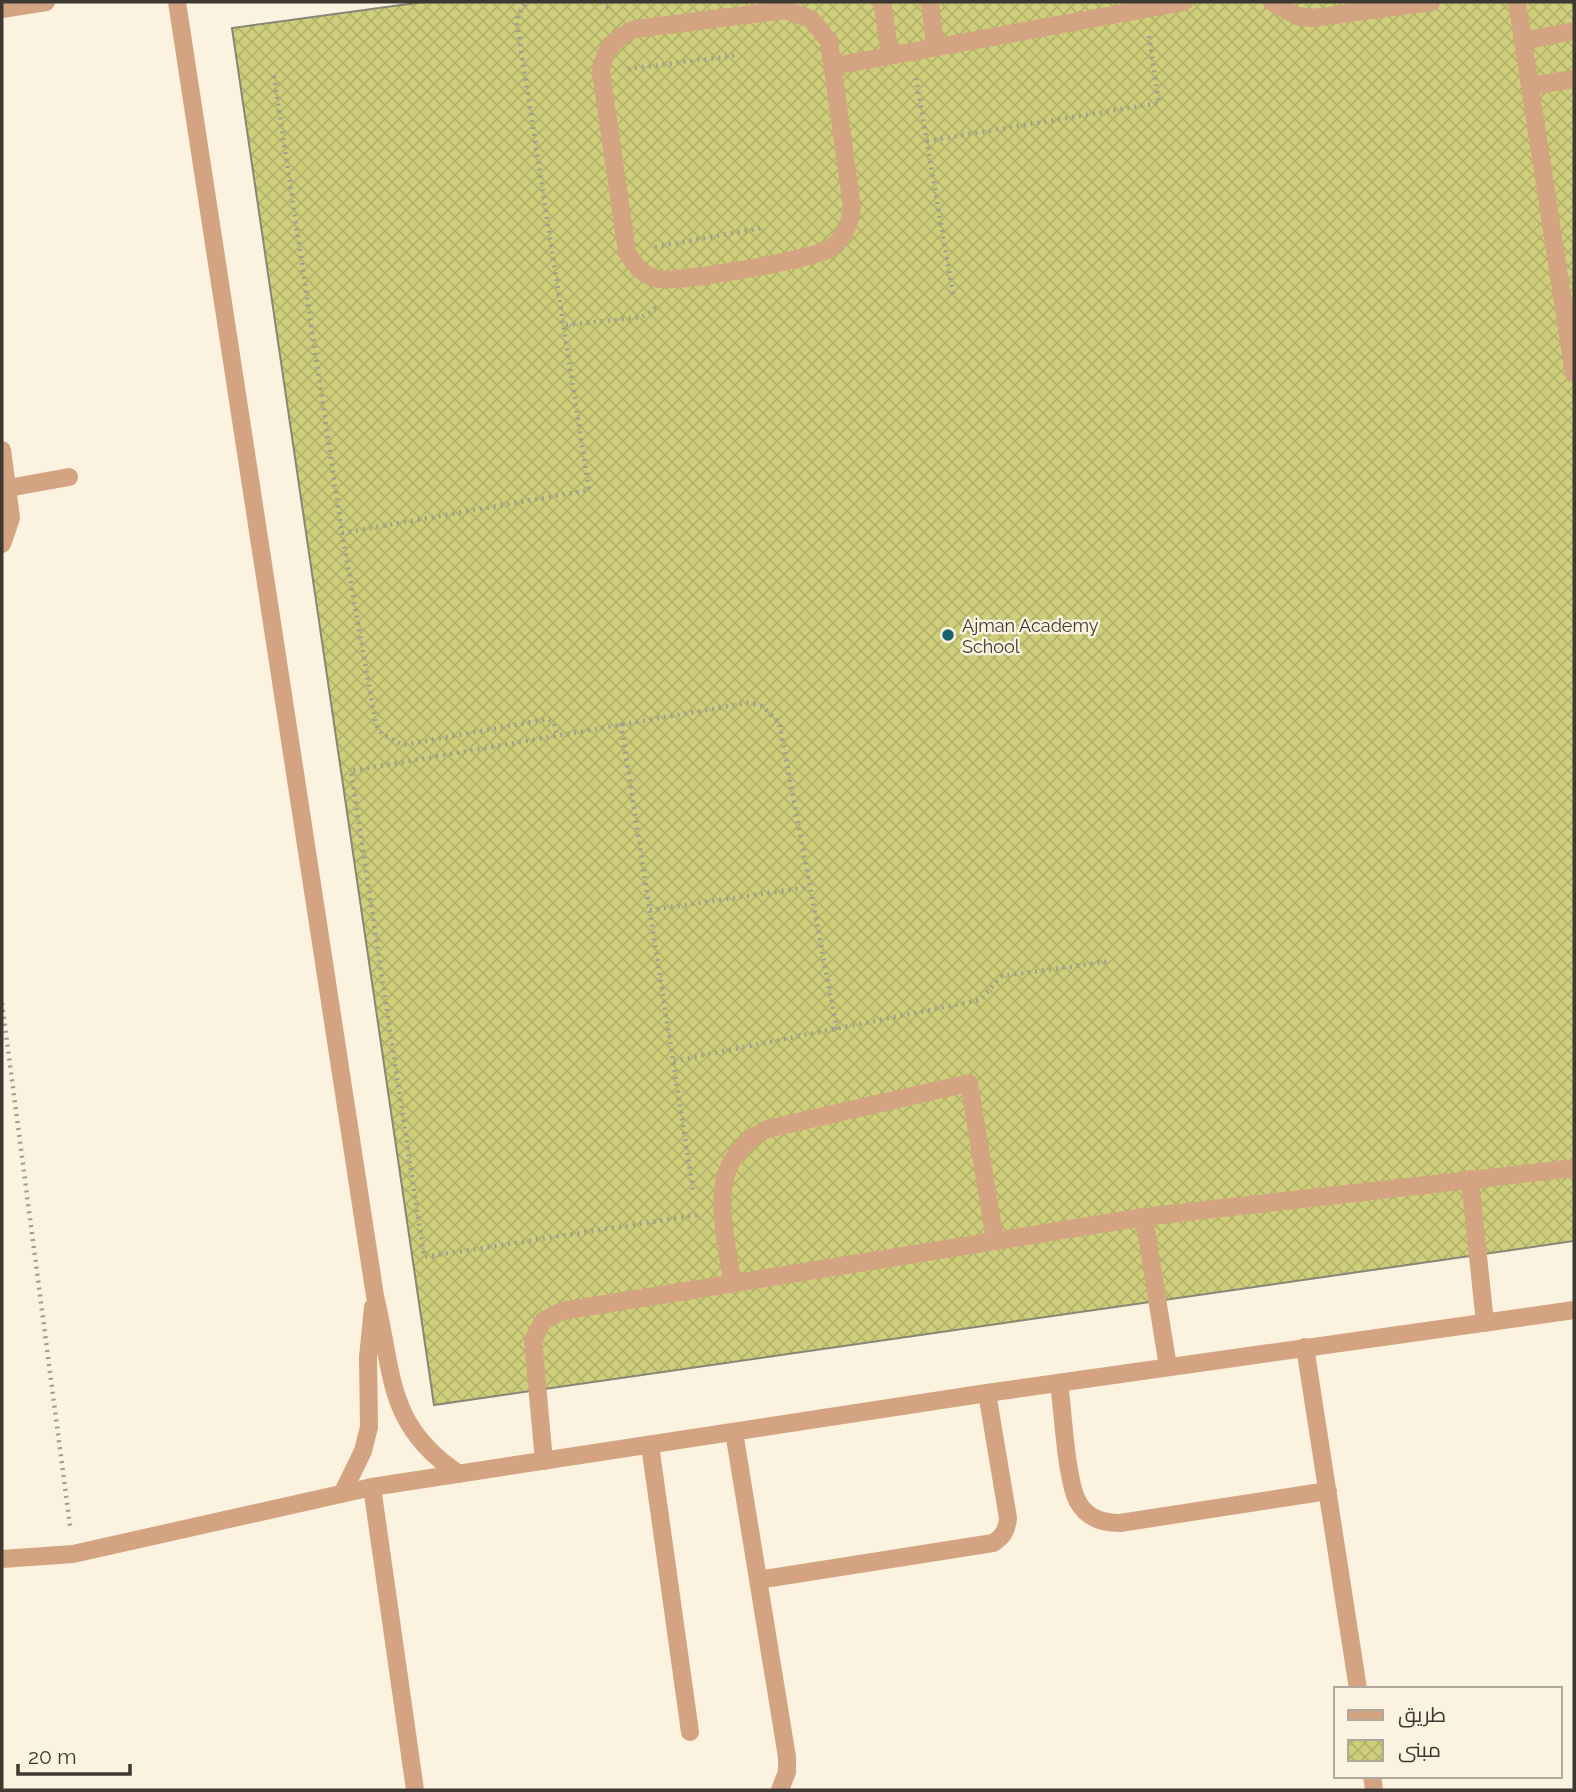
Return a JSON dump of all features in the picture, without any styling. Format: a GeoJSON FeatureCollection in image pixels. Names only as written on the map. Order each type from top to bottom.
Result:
{"type":"FeatureCollection","features":[{"type":"Feature","properties":{"kind":"street"},"geometry":{"type":"LineString","coordinates":[[2,9],[46,2]]}},
{"type":"Feature","properties":{"kind":"street"},"geometry":{"type":"LineString","coordinates":[[177,2],[375,1296],[394,1391],[401,1411],[425,1447],[459,1474]]}},
{"type":"Feature","properties":{"kind":"street"},"geometry":{"type":"LineString","coordinates":[[882,2],[890,54]]}},
{"type":"Feature","properties":{"kind":"street"},"geometry":{"type":"LineString","coordinates":[[930,2],[935,45]]}},
{"type":"Feature","properties":{"kind":"street"},"geometry":{"type":"LineString","coordinates":[[834,66],[935,45],[1184,2]]}},
{"type":"Feature","properties":{"kind":"street"},"geometry":{"type":"LineString","coordinates":[[1272,2],[1297,16],[1312,18],[1431,2]]}},
{"type":"Feature","properties":{"kind":"street"},"geometry":{"type":"LineString","coordinates":[[1517,2],[1574,374]]}},
{"type":"Feature","properties":{"kind":"street"},"geometry":{"type":"LineString","coordinates":[[785,10],[811,19],[822,29],[829,41],[834,66],[852,207],[850,222],[843,236],[818,256],[670,281],[644,273],[627,252],[601,72],[603,57],[621,34],[635,29],[785,10]]}},
{"type":"Feature","properties":{"kind":"street"},"geometry":{"type":"LineString","coordinates":[[1524,41],[1574,30]]}},
{"type":"Feature","properties":{"kind":"street"},"geometry":{"type":"LineString","coordinates":[[1531,86],[1574,79]]}},
{"type":"Feature","properties":{"kind":"street"},"geometry":{"type":"LineString","coordinates":[[2,450],[11,518],[2,544]]}},
{"type":"Feature","properties":{"kind":"street"},"geometry":{"type":"LineString","coordinates":[[8,488],[69,477]]}},
{"type":"Feature","properties":{"kind":"street"},"geometry":{"type":"LineString","coordinates":[[732,1282],[722,1182],[728,1164],[751,1137],[766,1129],[969,1083],[995,1240]]}},
{"type":"Feature","properties":{"kind":"street"},"geometry":{"type":"LineString","coordinates":[[544,1461],[533,1340],[543,1321],[562,1311],[1144,1217],[1574,1168]]}},
{"type":"Feature","properties":{"kind":"street"},"geometry":{"type":"LineString","coordinates":[[1470,1179],[1485,1323]]}},
{"type":"Feature","properties":{"kind":"street"},"geometry":{"type":"LineString","coordinates":[[1144,1217],[1168,1367]]}},
{"type":"Feature","properties":{"kind":"street"},"geometry":{"type":"LineString","coordinates":[[342,1494],[363,1451],[369,1427],[368,1357],[375,1296]]}},
{"type":"Feature","properties":{"kind":"street"},"geometry":{"type":"LineString","coordinates":[[2,1559],[73,1554],[372,1487],[987,1393],[1574,1310]]}},
{"type":"Feature","properties":{"kind":"street"},"geometry":{"type":"LineString","coordinates":[[1306,1347],[1359,1687]]}},
{"type":"Feature","properties":{"kind":"street"},"geometry":{"type":"LineString","coordinates":[[1059,1383],[1074,1492],[1086,1513],[1096,1520],[1120,1523],[1328,1491]]}},
{"type":"Feature","properties":{"kind":"street"},"geometry":{"type":"LineString","coordinates":[[758,1580],[993,1544],[1000,1539],[1008,1517],[987,1393]]}},
{"type":"Feature","properties":{"kind":"street"},"geometry":{"type":"LineString","coordinates":[[734,1432],[787,1758],[787,1772],[780,1790]]}},
{"type":"Feature","properties":{"kind":"street"},"geometry":{"type":"LineString","coordinates":[[650,1445],[690,1732]]}},
{"type":"Feature","properties":{"kind":"street"},"geometry":{"type":"LineString","coordinates":[[372,1487],[415,1790]]}},
{"type":"Feature","properties":{"kind":"path"},"geometry":{"type":"LineString","coordinates":[[342,533],[589,490],[566,326],[517,24],[518,15],[527,2]]}},
{"type":"Feature","properties":{"kind":"path"},"geometry":{"type":"LineString","coordinates":[[927,141],[1159,103],[1144,9]]}},
{"type":"Feature","properties":{"kind":"path"},"geometry":{"type":"LineString","coordinates":[[911,50],[953,294]]}},
{"type":"Feature","properties":{"kind":"path"},"geometry":{"type":"LineString","coordinates":[[601,72],[739,55]]}},
{"type":"Feature","properties":{"kind":"path"},"geometry":{"type":"LineString","coordinates":[[274,76],[342,533],[376,725],[382,734],[403,745],[548,719],[554,723],[557,735]]}},
{"type":"Feature","properties":{"kind":"path"},"geometry":{"type":"LineString","coordinates":[[627,252],[761,228]]}},
{"type":"Feature","properties":{"kind":"path"},"geometry":{"type":"LineString","coordinates":[[566,326],[642,317],[663,301],[670,281]]}},
{"type":"Feature","properties":{"kind":"path"},"geometry":{"type":"LineString","coordinates":[[723,1211],[424,1256],[351,771],[747,703],[762,706],[779,722],[837,1030]]}},
{"type":"Feature","properties":{"kind":"path"},"geometry":{"type":"LineString","coordinates":[[621,724],[697,1215]]}},
{"type":"Feature","properties":{"kind":"path"},"geometry":{"type":"LineString","coordinates":[[650,910],[809,887]]}},
{"type":"Feature","properties":{"kind":"path"},"geometry":{"type":"LineString","coordinates":[[674,1061],[980,1000],[1002,976],[1111,961]]}},
{"type":"Feature","properties":{"kind":"path"},"geometry":{"type":"LineString","coordinates":[[2,1003],[73,1554]]}},
{"type":"Feature","properties":{"kind":"building","name":"Ajman Academy School"},"geometry":{"type":"Polygon","coordinates":[[[423,2],[1574,2],[1574,1241],[434,1405],[232,28],[423,2]]]}},
{"type":"Feature","properties":{"kind":"place","name":"Ajman Academy School"},"geometry":{"type":"Point","coordinates":[948,635]}}]}
